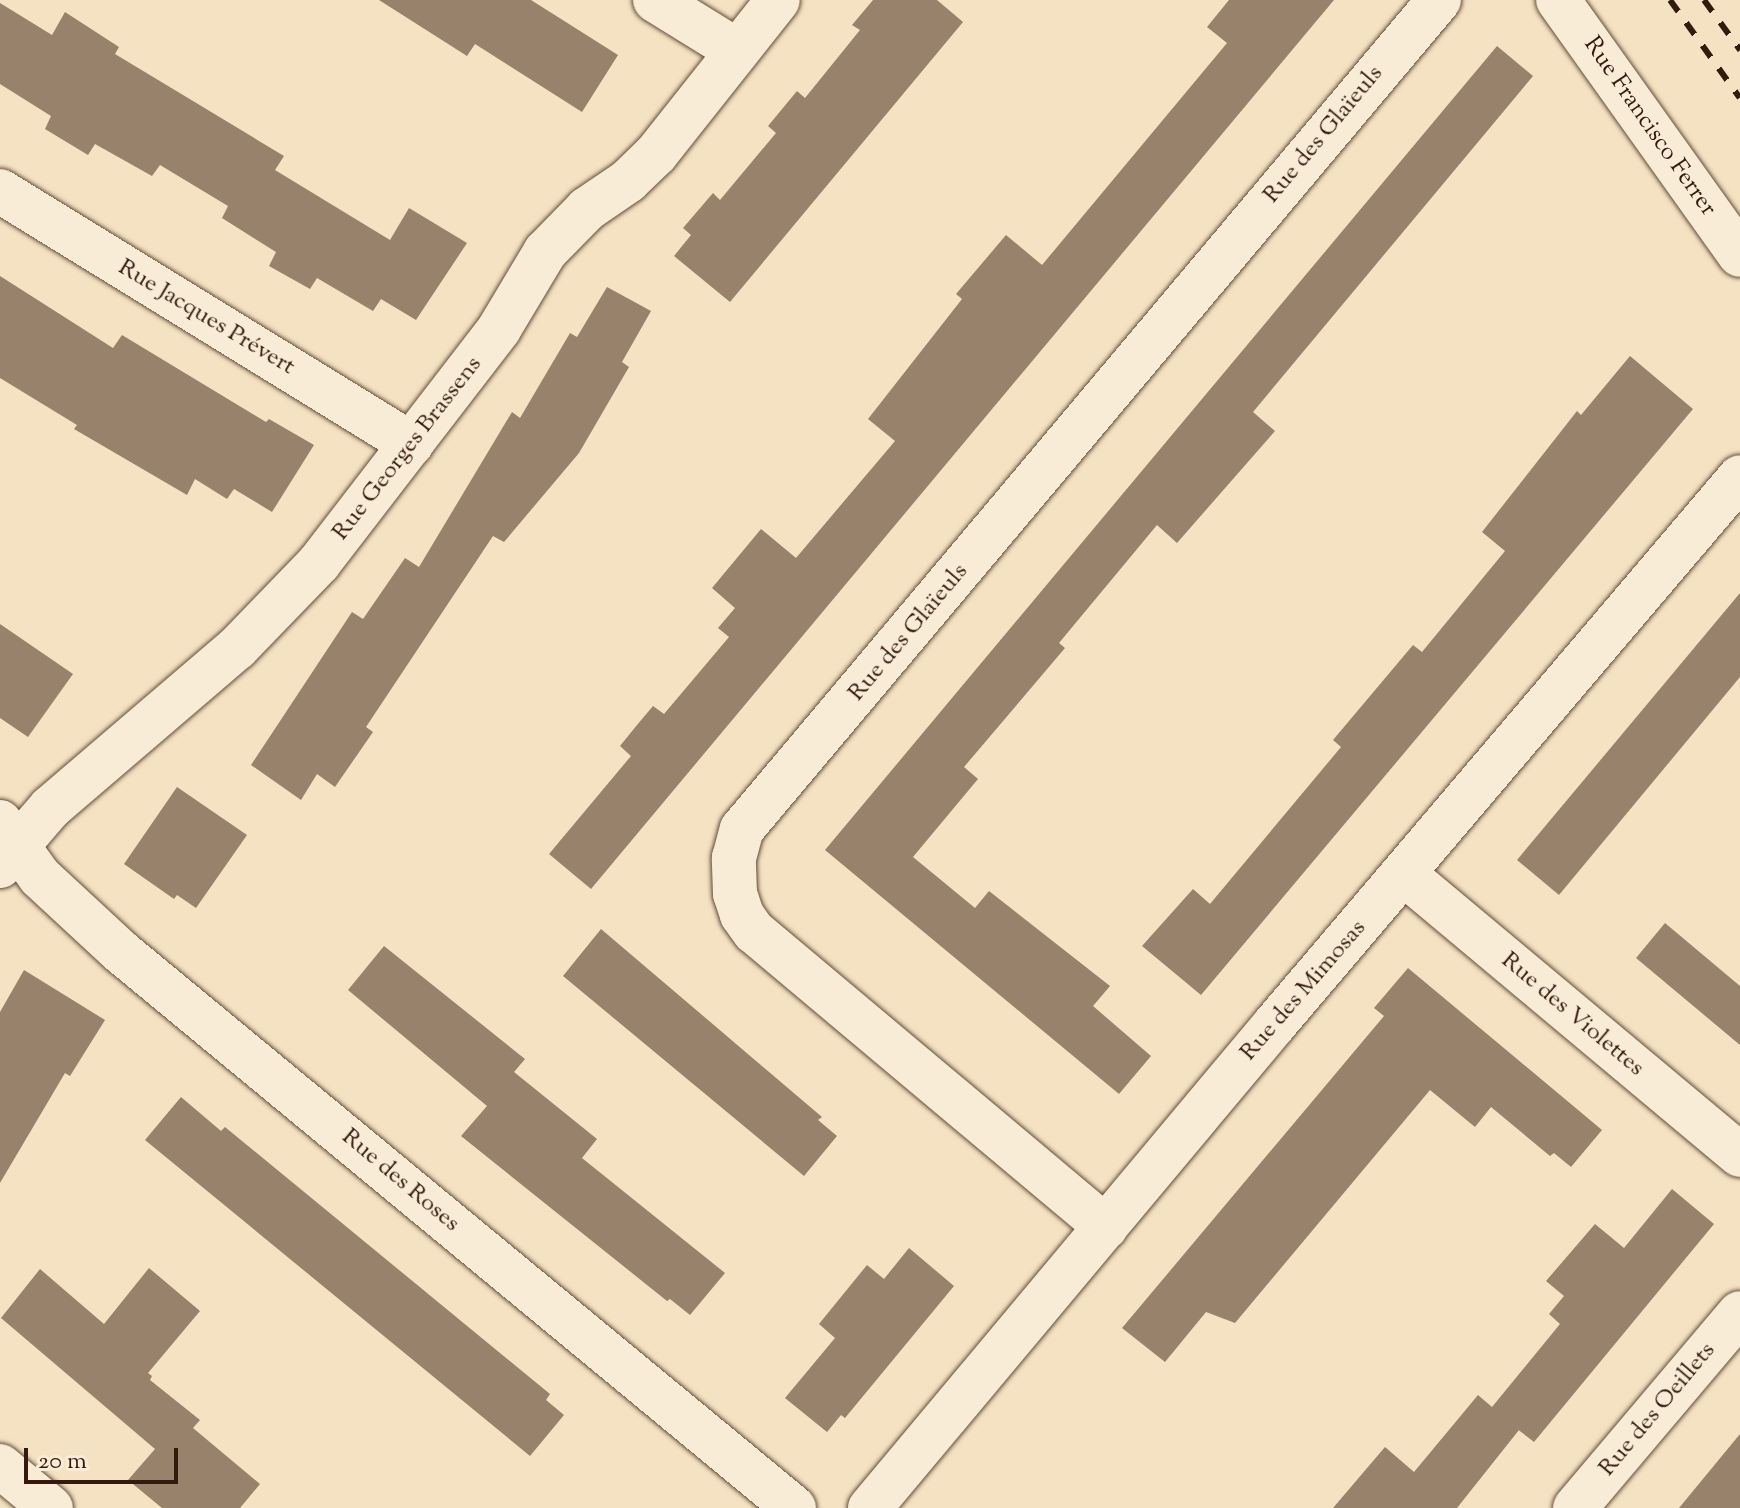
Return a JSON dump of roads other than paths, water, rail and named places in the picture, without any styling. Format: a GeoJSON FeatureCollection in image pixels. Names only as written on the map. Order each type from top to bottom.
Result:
{"type":"FeatureCollection","features":[{"type":"Feature","properties":{"kind":"street"},"geometry":{"type":"LineString","coordinates":[[655,0],[736,50]]}},
{"type":"Feature","properties":{"kind":"street","name":"Rue Georges Brassens"},"geometry":{"type":"LineString","coordinates":[[5,844],[237,648],[319,563],[499,329],[545,252],[587,209],[628,181],[656,154],[778,0]]}},
{"type":"Feature","properties":{"kind":"street","name":"Rue des Glaïeuls"},"geometry":{"type":"LineString","coordinates":[[1106,1227],[754,932],[742,915],[735,894],[734,858],[742,829],[1439,0]]}},
{"type":"Feature","properties":{"kind":"street","name":"Rue Francisco Ferrer"},"geometry":{"type":"LineString","coordinates":[[1558,0],[1740,255]]}},
{"type":"Feature","properties":{"kind":"street","name":"Rue Jacques Prévert"},"geometry":{"type":"LineString","coordinates":[[0,191],[412,444]]}},
{"type":"Feature","properties":{"kind":"street","name":"Rue des Mimosas"},"geometry":{"type":"LineString","coordinates":[[870,1508],[1740,477]]}},
{"type":"Feature","properties":{"kind":"street","name":"Rue des Roses"},"geometry":{"type":"LineString","coordinates":[[5,844],[121,952],[794,1508]]}},
{"type":"Feature","properties":{"kind":"street","name":"Rue des Violettes"},"geometry":{"type":"LineString","coordinates":[[1404,874],[1740,1155]]}},
{"type":"Feature","properties":{"kind":"street","name":"Rue des Oeillets"},"geometry":{"type":"LineString","coordinates":[[1575,1508],[1740,1313]]}},
{"type":"Feature","properties":{"kind":"street"},"geometry":{"type":"LineString","coordinates":[[0,1466],[51,1508]]}},
{"type":"Feature","properties":{"kind":"railway"},"geometry":{"type":"LineString","coordinates":[[1670,0],[1740,98]]}},
{"type":"Feature","properties":{"kind":"railway"},"geometry":{"type":"LineString","coordinates":[[1704,0],[1740,50]]}}]}
